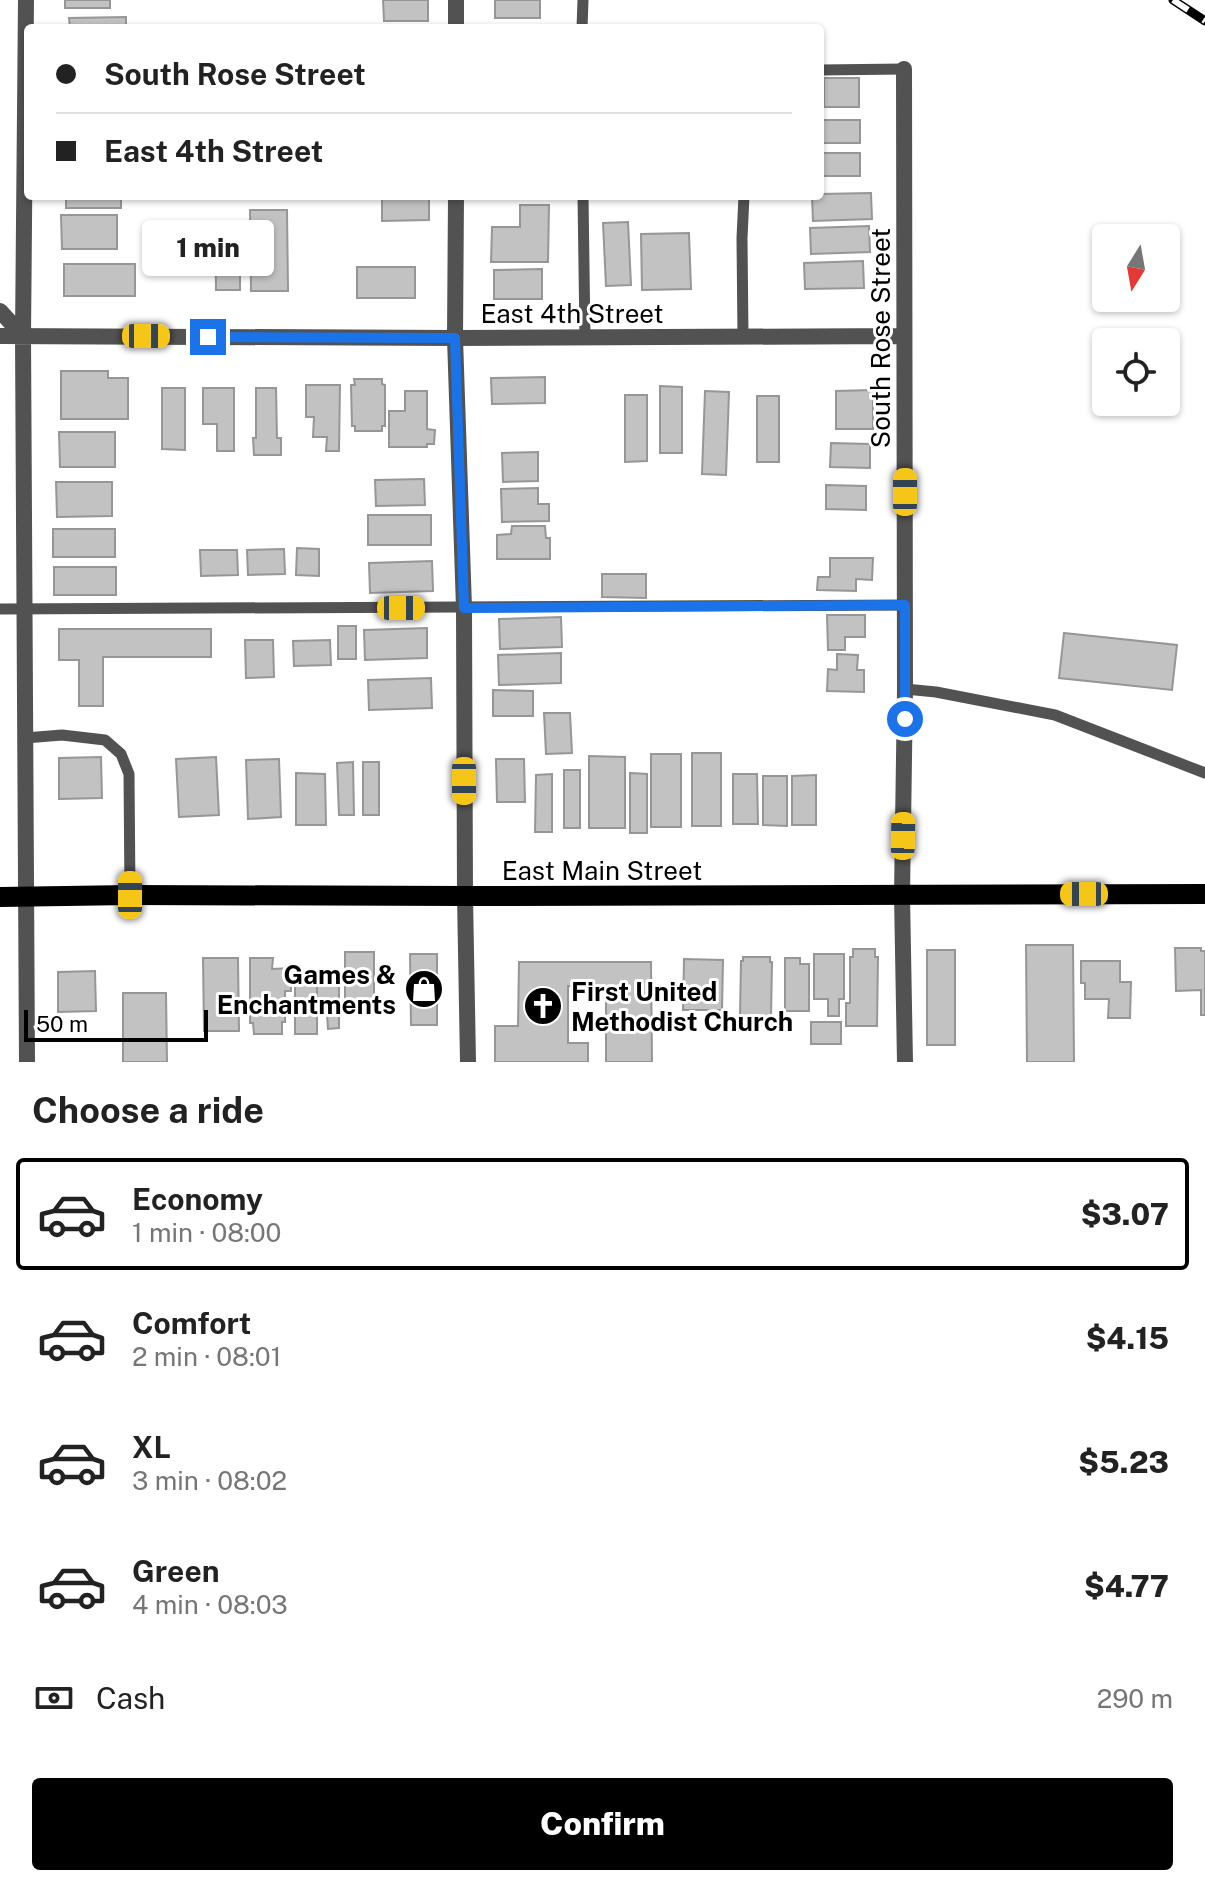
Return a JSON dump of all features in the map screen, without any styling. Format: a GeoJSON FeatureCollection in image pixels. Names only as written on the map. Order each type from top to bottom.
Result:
{"type":"FeatureCollection","features":[{"type":"Feature","properties":{"kind":"main road","name":"East Main Street"},"geometry":{"type":"LineString","coordinates":[[0,897],[1205,894]]}},
{"type":"Feature","properties":{"kind":"street"},"geometry":{"type":"LineString","coordinates":[[26,0],[26,24]]}},
{"type":"Feature","properties":{"kind":"street"},"geometry":{"type":"LineString","coordinates":[[456,0],[456,24]]}},
{"type":"Feature","properties":{"kind":"street","name":"South Rose Street"},"geometry":{"type":"LineString","coordinates":[[904,69],[905,689],[902,895],[905,1062]]}},
{"type":"Feature","properties":{"kind":"street"},"geometry":{"type":"LineString","coordinates":[[25,200],[27,1062]]}},
{"type":"Feature","properties":{"kind":"street"},"geometry":{"type":"LineString","coordinates":[[456,200],[455,338],[464,608],[468,1062]]}},
{"type":"Feature","properties":{"kind":"street"},"geometry":{"type":"LineString","coordinates":[[0,311],[23,336]]}},
{"type":"Feature","properties":{"kind":"street","name":"East 4th Street"},"geometry":{"type":"LineString","coordinates":[[0,336],[904,336]]}},
{"type":"Feature","properties":{"kind":"lane"},"geometry":{"type":"LineString","coordinates":[[582,24],[583,0]]}},
{"type":"Feature","properties":{"kind":"lane"},"geometry":{"type":"LineString","coordinates":[[824,70],[904,69]]}},
{"type":"Feature","properties":{"kind":"lane"},"geometry":{"type":"LineString","coordinates":[[583,200],[585,337]]}},
{"type":"Feature","properties":{"kind":"lane"},"geometry":{"type":"LineString","coordinates":[[743,336],[744,200]]}},
{"type":"Feature","properties":{"kind":"lane"},"geometry":{"type":"LineString","coordinates":[[0,609],[905,605]]}},
{"type":"Feature","properties":{"kind":"lane"},"geometry":{"type":"LineString","coordinates":[[905,689],[1055,715],[1205,773]]}},
{"type":"Feature","properties":{"kind":"lane"},"geometry":{"type":"LineString","coordinates":[[25,738],[62,735],[105,740],[121,754],[129,774],[130,895]]}},
{"type":"Feature","properties":{"kind":"building"},"geometry":{"type":"Polygon","coordinates":[[[65,0],[110,0],[110,8],[65,8],[65,0]]]}},
{"type":"Feature","properties":{"kind":"building"},"geometry":{"type":"Polygon","coordinates":[[[383,0],[428,0],[428,21],[384,21],[383,0]]]}},
{"type":"Feature","properties":{"kind":"building"},"geometry":{"type":"Polygon","coordinates":[[[495,0],[540,0],[540,18],[495,18],[495,0]]]}},
{"type":"Feature","properties":{"kind":"building"},"geometry":{"type":"Polygon","coordinates":[[[126,17],[126,24],[70,24],[69,18],[126,17]]]}},
{"type":"Feature","properties":{"kind":"building"},"geometry":{"type":"Polygon","coordinates":[[[824,78],[859,78],[859,107],[824,107],[824,78]]]}},
{"type":"Feature","properties":{"kind":"building"},"geometry":{"type":"Polygon","coordinates":[[[824,120],[860,120],[860,143],[824,143],[824,120]]]}},
{"type":"Feature","properties":{"kind":"building"},"geometry":{"type":"Polygon","coordinates":[[[824,153],[860,153],[860,176],[824,176],[824,153]]]}},
{"type":"Feature","properties":{"kind":"building"},"geometry":{"type":"Polygon","coordinates":[[[871,193],[872,219],[813,221],[812,200],[824,200],[824,194],[871,193]]]}},
{"type":"Feature","properties":{"kind":"building"},"geometry":{"type":"Polygon","coordinates":[[[66,200],[121,200],[121,208],[66,208],[66,200]]]}},
{"type":"Feature","properties":{"kind":"building"},"geometry":{"type":"Polygon","coordinates":[[[382,200],[429,200],[429,220],[382,221],[382,200]]]}},
{"type":"Feature","properties":{"kind":"building"},"geometry":{"type":"Polygon","coordinates":[[[520,205],[549,205],[548,262],[491,262],[492,227],[520,227],[520,205]]]}},
{"type":"Feature","properties":{"kind":"building"},"geometry":{"type":"Polygon","coordinates":[[[250,210],[287,210],[288,291],[251,291],[250,210]]]}},
{"type":"Feature","properties":{"kind":"building"},"geometry":{"type":"Polygon","coordinates":[[[61,215],[117,215],[117,249],[62,249],[61,215]]]}},
{"type":"Feature","properties":{"kind":"building"},"geometry":{"type":"Polygon","coordinates":[[[628,222],[631,285],[606,286],[603,223],[628,222]]]}},
{"type":"Feature","properties":{"kind":"building"},"geometry":{"type":"Polygon","coordinates":[[[869,226],[870,252],[811,254],[810,228],[869,226]]]}},
{"type":"Feature","properties":{"kind":"building"},"geometry":{"type":"Polygon","coordinates":[[[215,228],[240,228],[240,290],[216,290],[215,228]]]}},
{"type":"Feature","properties":{"kind":"building"},"geometry":{"type":"Polygon","coordinates":[[[689,233],[691,289],[642,290],[641,234],[689,233]]]}},
{"type":"Feature","properties":{"kind":"building"},"geometry":{"type":"Polygon","coordinates":[[[863,261],[864,288],[805,289],[804,263],[863,261]]]}},
{"type":"Feature","properties":{"kind":"building"},"geometry":{"type":"Polygon","coordinates":[[[64,264],[135,264],[135,296],[64,296],[64,264]]]}},
{"type":"Feature","properties":{"kind":"building"},"geometry":{"type":"Polygon","coordinates":[[[357,267],[415,267],[415,298],[357,298],[357,267]]]}},
{"type":"Feature","properties":{"kind":"building"},"geometry":{"type":"Polygon","coordinates":[[[542,269],[542,299],[494,299],[494,270],[542,269]]]}},
{"type":"Feature","properties":{"kind":"building"},"geometry":{"type":"Polygon","coordinates":[[[61,371],[108,371],[108,378],[128,378],[128,419],[61,419],[61,371]]]}},
{"type":"Feature","properties":{"kind":"building"},"geometry":{"type":"Polygon","coordinates":[[[545,377],[545,403],[492,404],[491,378],[545,377]]]}},
{"type":"Feature","properties":{"kind":"building"},"geometry":{"type":"Polygon","coordinates":[[[354,379],[382,379],[385,385],[385,426],[382,426],[382,431],[355,431],[355,426],[352,426],[351,385],[355,385],[354,379]]]}},
{"type":"Feature","properties":{"kind":"building"},"geometry":{"type":"Polygon","coordinates":[[[306,385],[340,385],[339,451],[326,451],[327,437],[313,437],[314,417],[306,417],[306,385]]]}},
{"type":"Feature","properties":{"kind":"building"},"geometry":{"type":"Polygon","coordinates":[[[660,386],[682,387],[682,453],[660,453],[660,386]]]}},
{"type":"Feature","properties":{"kind":"building"},"geometry":{"type":"Polygon","coordinates":[[[162,388],[185,388],[185,450],[162,449],[162,388]]]}},
{"type":"Feature","properties":{"kind":"building"},"geometry":{"type":"Polygon","coordinates":[[[203,388],[234,388],[234,451],[217,451],[217,424],[203,424],[203,388]]]}},
{"type":"Feature","properties":{"kind":"building"},"geometry":{"type":"Polygon","coordinates":[[[256,388],[276,388],[277,438],[281,438],[281,455],[254,455],[256,388]]]}},
{"type":"Feature","properties":{"kind":"building"},"geometry":{"type":"Polygon","coordinates":[[[873,390],[873,429],[836,429],[836,391],[873,390]]]}},
{"type":"Feature","properties":{"kind":"building"},"geometry":{"type":"Polygon","coordinates":[[[405,391],[427,391],[427,429],[435,430],[434,444],[427,444],[427,447],[389,447],[389,411],[405,411],[405,391]]]}},
{"type":"Feature","properties":{"kind":"building"},"geometry":{"type":"Polygon","coordinates":[[[705,391],[729,392],[726,475],[702,474],[705,391]]]}},
{"type":"Feature","properties":{"kind":"building"},"geometry":{"type":"Polygon","coordinates":[[[625,395],[647,395],[647,461],[625,462],[625,395]]]}},
{"type":"Feature","properties":{"kind":"building"},"geometry":{"type":"Polygon","coordinates":[[[757,396],[779,396],[779,462],[757,462],[757,396]]]}},
{"type":"Feature","properties":{"kind":"building"},"geometry":{"type":"Polygon","coordinates":[[[59,432],[115,432],[115,467],[60,467],[59,432]]]}},
{"type":"Feature","properties":{"kind":"building"},"geometry":{"type":"Polygon","coordinates":[[[831,443],[870,444],[870,468],[830,467],[831,443]]]}},
{"type":"Feature","properties":{"kind":"building"},"geometry":{"type":"Polygon","coordinates":[[[538,452],[538,481],[503,482],[502,453],[538,452]]]}},
{"type":"Feature","properties":{"kind":"building"},"geometry":{"type":"Polygon","coordinates":[[[424,479],[425,505],[376,506],[375,480],[424,479]]]}},
{"type":"Feature","properties":{"kind":"building"},"geometry":{"type":"Polygon","coordinates":[[[56,482],[112,482],[112,516],[57,517],[56,482]]]}},
{"type":"Feature","properties":{"kind":"building"},"geometry":{"type":"Polygon","coordinates":[[[826,485],[866,486],[866,510],[826,509],[826,485]]]}},
{"type":"Feature","properties":{"kind":"building"},"geometry":{"type":"Polygon","coordinates":[[[538,488],[538,504],[549,504],[549,521],[502,522],[501,489],[538,488]]]}},
{"type":"Feature","properties":{"kind":"building"},"geometry":{"type":"Polygon","coordinates":[[[368,515],[431,515],[431,545],[368,545],[368,515]]]}},
{"type":"Feature","properties":{"kind":"building"},"geometry":{"type":"Polygon","coordinates":[[[512,526],[545,526],[546,538],[550,538],[550,559],[497,559],[497,535],[511,534],[512,526]]]}},
{"type":"Feature","properties":{"kind":"building"},"geometry":{"type":"Polygon","coordinates":[[[53,529],[115,529],[115,557],[53,557],[53,529]]]}},
{"type":"Feature","properties":{"kind":"building"},"geometry":{"type":"Polygon","coordinates":[[[297,548],[319,549],[319,576],[296,575],[297,548]]]}},
{"type":"Feature","properties":{"kind":"building"},"geometry":{"type":"Polygon","coordinates":[[[284,549],[285,574],[248,575],[247,550],[284,549]]]}},
{"type":"Feature","properties":{"kind":"building"},"geometry":{"type":"Polygon","coordinates":[[[200,550],[237,550],[238,575],[201,576],[200,550]]]}},
{"type":"Feature","properties":{"kind":"building"},"geometry":{"type":"Polygon","coordinates":[[[830,558],[873,558],[872,580],[856,579],[856,591],[817,590],[818,577],[830,577],[830,558]]]}},
{"type":"Feature","properties":{"kind":"building"},"geometry":{"type":"Polygon","coordinates":[[[432,561],[433,591],[370,593],[369,563],[432,561]]]}},
{"type":"Feature","properties":{"kind":"building"},"geometry":{"type":"Polygon","coordinates":[[[54,567],[116,567],[116,595],[54,595],[54,567]]]}},
{"type":"Feature","properties":{"kind":"building"},"geometry":{"type":"Polygon","coordinates":[[[602,574],[646,574],[646,598],[602,597],[602,574]]]}},
{"type":"Feature","properties":{"kind":"building"},"geometry":{"type":"Polygon","coordinates":[[[827,615],[865,615],[865,637],[845,637],[845,650],[828,650],[827,615]]]}},
{"type":"Feature","properties":{"kind":"building"},"geometry":{"type":"Polygon","coordinates":[[[561,617],[562,647],[500,649],[499,619],[561,617]]]}},
{"type":"Feature","properties":{"kind":"building"},"geometry":{"type":"Polygon","coordinates":[[[338,626],[356,626],[356,659],[338,659],[338,626]]]}},
{"type":"Feature","properties":{"kind":"building"},"geometry":{"type":"Polygon","coordinates":[[[427,628],[427,658],[365,660],[364,630],[427,628]]]}},
{"type":"Feature","properties":{"kind":"building"},"geometry":{"type":"Polygon","coordinates":[[[59,629],[211,629],[211,657],[103,657],[103,706],[79,706],[79,660],[59,660],[59,629]]]}},
{"type":"Feature","properties":{"kind":"building"},"geometry":{"type":"Polygon","coordinates":[[[1064,633],[1177,645],[1172,690],[1059,678],[1064,633]]]}},
{"type":"Feature","properties":{"kind":"building"},"geometry":{"type":"Polygon","coordinates":[[[245,640],[273,640],[274,677],[246,678],[245,640]]]}},
{"type":"Feature","properties":{"kind":"building"},"geometry":{"type":"Polygon","coordinates":[[[330,640],[331,665],[294,666],[293,641],[330,640]]]}},
{"type":"Feature","properties":{"kind":"building"},"geometry":{"type":"Polygon","coordinates":[[[561,653],[561,683],[499,685],[498,655],[561,653]]]}},
{"type":"Feature","properties":{"kind":"building"},"geometry":{"type":"Polygon","coordinates":[[[837,654],[858,655],[857,670],[864,670],[864,692],[827,691],[828,669],[837,670],[837,654]]]}},
{"type":"Feature","properties":{"kind":"building"},"geometry":{"type":"Polygon","coordinates":[[[431,678],[432,708],[369,710],[368,680],[431,678]]]}},
{"type":"Feature","properties":{"kind":"building"},"geometry":{"type":"Polygon","coordinates":[[[493,690],[533,691],[533,716],[493,716],[493,690]]]}},
{"type":"Feature","properties":{"kind":"building"},"geometry":{"type":"Polygon","coordinates":[[[544,713],[570,713],[572,753],[546,754],[544,713]]]}},
{"type":"Feature","properties":{"kind":"building"},"geometry":{"type":"Polygon","coordinates":[[[692,753],[721,753],[721,826],[692,826],[692,753]]]}},
{"type":"Feature","properties":{"kind":"building"},"geometry":{"type":"Polygon","coordinates":[[[651,754],[681,754],[681,827],[651,827],[651,754]]]}},
{"type":"Feature","properties":{"kind":"building"},"geometry":{"type":"Polygon","coordinates":[[[589,756],[625,757],[625,828],[589,828],[589,756]]]}},
{"type":"Feature","properties":{"kind":"building"},"geometry":{"type":"Polygon","coordinates":[[[101,757],[102,798],[59,799],[59,758],[101,757]]]}},
{"type":"Feature","properties":{"kind":"building"},"geometry":{"type":"Polygon","coordinates":[[[216,757],[219,815],[179,817],[176,759],[216,757]]]}},
{"type":"Feature","properties":{"kind":"building"},"geometry":{"type":"Polygon","coordinates":[[[279,759],[281,817],[248,819],[246,760],[279,759]]]}},
{"type":"Feature","properties":{"kind":"building"},"geometry":{"type":"Polygon","coordinates":[[[496,759],[524,759],[525,802],[497,802],[496,759]]]}},
{"type":"Feature","properties":{"kind":"building"},"geometry":{"type":"Polygon","coordinates":[[[353,762],[354,815],[339,815],[337,763],[353,762]]]}},
{"type":"Feature","properties":{"kind":"building"},"geometry":{"type":"Polygon","coordinates":[[[363,762],[379,762],[379,815],[363,815],[363,762]]]}},
{"type":"Feature","properties":{"kind":"building"},"geometry":{"type":"Polygon","coordinates":[[[564,770],[580,770],[580,828],[564,828],[564,770]]]}},
{"type":"Feature","properties":{"kind":"building"},"geometry":{"type":"Polygon","coordinates":[[[296,773],[325,774],[326,825],[296,825],[296,773]]]}},
{"type":"Feature","properties":{"kind":"building"},"geometry":{"type":"Polygon","coordinates":[[[630,773],[647,774],[647,833],[630,833],[630,773]]]}},
{"type":"Feature","properties":{"kind":"building"},"geometry":{"type":"Polygon","coordinates":[[[552,774],[552,832],[535,832],[536,775],[552,774]]]}},
{"type":"Feature","properties":{"kind":"building"},"geometry":{"type":"Polygon","coordinates":[[[733,774],[757,774],[758,824],[733,824],[733,774]]]}},
{"type":"Feature","properties":{"kind":"building"},"geometry":{"type":"Polygon","coordinates":[[[816,775],[816,825],[792,825],[792,776],[816,775]]]}},
{"type":"Feature","properties":{"kind":"building"},"geometry":{"type":"Polygon","coordinates":[[[763,776],[787,776],[787,826],[763,825],[763,776]]]}},
{"type":"Feature","properties":{"kind":"building"},"geometry":{"type":"Polygon","coordinates":[[[1026,945],[1073,945],[1074,1062],[1027,1062],[1026,945]]]}},
{"type":"Feature","properties":{"kind":"building"},"geometry":{"type":"Polygon","coordinates":[[[1175,948],[1201,948],[1205,951],[1205,1015],[1201,1015],[1201,990],[1176,991],[1175,948]]]}},
{"type":"Feature","properties":{"kind":"building"},"geometry":{"type":"Polygon","coordinates":[[[853,949],[875,949],[875,957],[878,957],[877,1026],[846,1026],[853,949]]]}},
{"type":"Feature","properties":{"kind":"building"},"geometry":{"type":"Polygon","coordinates":[[[927,950],[955,950],[955,1045],[927,1045],[927,950]]]}},
{"type":"Feature","properties":{"kind":"building"},"geometry":{"type":"Polygon","coordinates":[[[345,952],[374,952],[374,1004],[345,1004],[345,952]]]}},
{"type":"Feature","properties":{"kind":"building","name":"Games & Enchantments"},"geometry":{"type":"Polygon","coordinates":[[[410,954],[437,954],[437,1025],[411,1025],[410,954]]]}},
{"type":"Feature","properties":{"kind":"building"},"geometry":{"type":"Polygon","coordinates":[[[814,954],[844,954],[844,999],[839,999],[839,1016],[828,1016],[828,999],[814,999],[814,954]]]}},
{"type":"Feature","properties":{"kind":"building"},"geometry":{"type":"Polygon","coordinates":[[[743,957],[770,957],[771,1017],[740,1016],[743,957]]]}},
{"type":"Feature","properties":{"kind":"building"},"geometry":{"type":"Polygon","coordinates":[[[203,958],[238,958],[239,1031],[204,1031],[203,958]]]}},
{"type":"Feature","properties":{"kind":"building"},"geometry":{"type":"Polygon","coordinates":[[[250,958],[273,958],[272,969],[291,968],[291,991],[285,991],[282,1034],[254,1034],[253,1023],[250,1023],[250,958]]]}},
{"type":"Feature","properties":{"kind":"building"},"geometry":{"type":"Polygon","coordinates":[[[785,958],[800,958],[800,964],[809,964],[809,1011],[785,1011],[785,958]]]}},
{"type":"Feature","properties":{"kind":"building"},"geometry":{"type":"Polygon","coordinates":[[[684,959],[723,960],[722,1010],[683,1010],[684,959]]]}},
{"type":"Feature","properties":{"kind":"building"},"geometry":{"type":"Polygon","coordinates":[[[1081,961],[1120,961],[1120,982],[1131,982],[1130,1018],[1108,1018],[1109,999],[1085,999],[1081,961]]]}},
{"type":"Feature","properties":{"kind":"building","name":"First United Methodist Church"},"geometry":{"type":"Polygon","coordinates":[[[519,962],[651,962],[652,1062],[606,1062],[606,987],[568,986],[568,1043],[588,1043],[588,1062],[495,1062],[495,1026],[518,1026],[519,962]]]}},
{"type":"Feature","properties":{"kind":"building"},"geometry":{"type":"Polygon","coordinates":[[[95,971],[96,1011],[58,1012],[58,972],[95,971]]]}},
{"type":"Feature","properties":{"kind":"building"},"geometry":{"type":"Polygon","coordinates":[[[339,972],[339,1028],[328,1029],[327,1013],[317,1013],[317,973],[339,972]]]}},
{"type":"Feature","properties":{"kind":"building"},"geometry":{"type":"Polygon","coordinates":[[[317,980],[317,1034],[295,1034],[295,981],[317,980]]]}},
{"type":"Feature","properties":{"kind":"building"},"geometry":{"type":"Polygon","coordinates":[[[123,993],[166,993],[167,1062],[123,1062],[123,993]]]}},
{"type":"Feature","properties":{"kind":"building"},"geometry":{"type":"Polygon","coordinates":[[[811,1022],[841,1022],[841,1044],[811,1044],[811,1022]]]}},
{"type":"Feature","properties":{"kind":"railway"},"geometry":{"type":"LineString","coordinates":[[1173,0],[1205,21]]}},
{"type":"Feature","properties":{"kind":"place","name":"Games & Enchantments"},"geometry":{"type":"Point","coordinates":[424,989]}},
{"type":"Feature","properties":{"kind":"place","name":"First United Methodist Church"},"geometry":{"type":"Point","coordinates":[543,1006]}},
{"type":"Feature","properties":{"kind":"route"},"geometry":{"type":"LineString","coordinates":[[208,337],[455,338],[464,608],[905,605],[905,719]]}}]}
